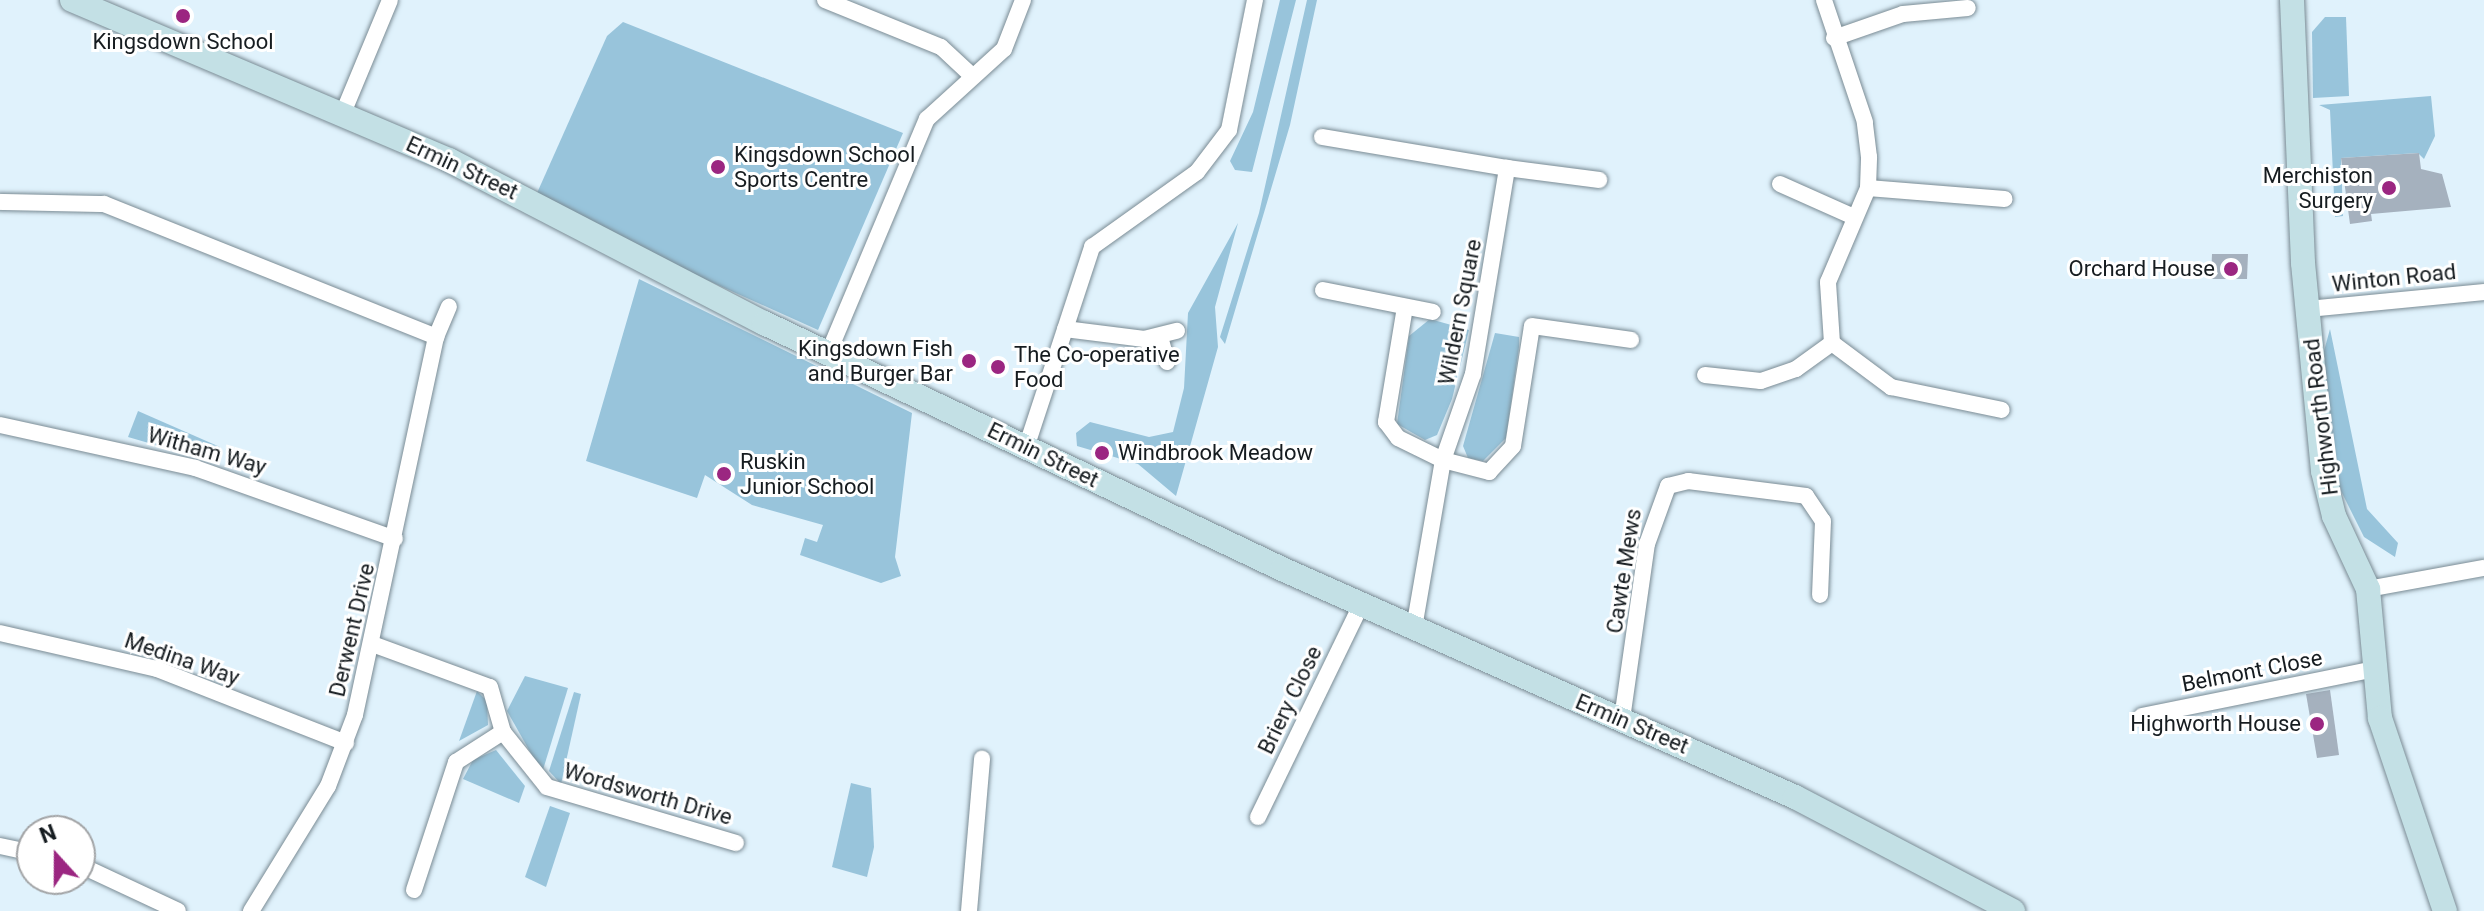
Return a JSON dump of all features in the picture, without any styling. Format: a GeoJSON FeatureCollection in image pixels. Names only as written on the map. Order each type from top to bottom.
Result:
{"type":"FeatureCollection","features":[{"type":"Feature","properties":{"kind":"main road","name":"Ermin Street"},"geometry":{"type":"LineString","coordinates":[[72,0],[343,113],[828,354],[1026,448],[1414,628],[1795,797],[2013,911]]}},
{"type":"Feature","properties":{"kind":"main road","name":"Highworth Road"},"geometry":{"type":"LineString","coordinates":[[2292,0],[2308,309],[2326,484],[2368,589],[2371,670],[2391,757],[2445,911]]}},
{"type":"Feature","properties":{"kind":"street"},"geometry":{"type":"LineString","coordinates":[[343,113],[390,0]]}},
{"type":"Feature","properties":{"kind":"street"},"geometry":{"type":"LineString","coordinates":[[825,0],[941,47],[971,75]]}},
{"type":"Feature","properties":{"kind":"street"},"geometry":{"type":"LineString","coordinates":[[828,354],[927,119],[971,75],[1004,49],[1023,0]]}},
{"type":"Feature","properties":{"kind":"street"},"geometry":{"type":"LineString","coordinates":[[1026,448],[1092,247],[1197,172],[1222,141],[1237,107],[1255,0]]}},
{"type":"Feature","properties":{"kind":"street"},"geometry":{"type":"LineString","coordinates":[[1824,0],[1834,38],[1865,122],[1868,188],[1854,217],[1825,298],[1832,343],[1891,387],[2002,410]]}},
{"type":"Feature","properties":{"kind":"street"},"geometry":{"type":"LineString","coordinates":[[1834,38],[1903,14],[1968,8]]}},
{"type":"Feature","properties":{"kind":"street"},"geometry":{"type":"LineString","coordinates":[[1322,137],[1599,180]]}},
{"type":"Feature","properties":{"kind":"street","name":"Wildern Square"},"geometry":{"type":"LineString","coordinates":[[1414,628],[1443,460],[1473,374],[1507,168]]}},
{"type":"Feature","properties":{"kind":"street"},"geometry":{"type":"LineString","coordinates":[[1780,184],[1854,217]]}},
{"type":"Feature","properties":{"kind":"street"},"geometry":{"type":"LineString","coordinates":[[1868,188],[1945,200],[2005,199]]}},
{"type":"Feature","properties":{"kind":"street"},"geometry":{"type":"LineString","coordinates":[[0,202],[104,204],[436,337]]}},
{"type":"Feature","properties":{"kind":"street","name":"Wildern Square"},"geometry":{"type":"LineString","coordinates":[[1323,290],[1433,312]]}},
{"type":"Feature","properties":{"kind":"street","name":"Winton Road"},"geometry":{"type":"LineString","coordinates":[[2308,309],[2484,292]]}},
{"type":"Feature","properties":{"kind":"street","name":"Derwent Drive"},"geometry":{"type":"LineString","coordinates":[[251,911],[328,786],[346,743],[375,645],[436,337],[449,307]]}},
{"type":"Feature","properties":{"kind":"street"},"geometry":{"type":"LineString","coordinates":[[1405,307],[1386,422],[1398,438],[1443,460],[1489,472],[1505,461],[1532,326],[1631,340]]}},
{"type":"Feature","properties":{"kind":"street"},"geometry":{"type":"LineString","coordinates":[[1065,329],[1160,337],[1177,331]]}},
{"type":"Feature","properties":{"kind":"street"},"geometry":{"type":"LineString","coordinates":[[1160,337],[1167,362]]}},
{"type":"Feature","properties":{"kind":"street"},"geometry":{"type":"LineString","coordinates":[[1705,375],[1769,379],[1832,343]]}},
{"type":"Feature","properties":{"kind":"street","name":"Witham Way"},"geometry":{"type":"LineString","coordinates":[[0,425],[195,468],[395,539]]}},
{"type":"Feature","properties":{"kind":"street","name":"Cawte Mews"},"geometry":{"type":"LineString","coordinates":[[1622,719],[1647,544],[1668,486],[1688,481],[1806,496],[1823,521],[1820,595]]}},
{"type":"Feature","properties":{"kind":"street"},"geometry":{"type":"LineString","coordinates":[[2368,589],[2484,568]]}},
{"type":"Feature","properties":{"kind":"street","name":"Briery Close"},"geometry":{"type":"LineString","coordinates":[[1258,817],[1362,603]]}},
{"type":"Feature","properties":{"kind":"street","name":"Medina Way"},"geometry":{"type":"LineString","coordinates":[[0,633],[157,669],[346,743]]}},
{"type":"Feature","properties":{"kind":"street","name":"Wordsworth Drive"},"geometry":{"type":"LineString","coordinates":[[375,645],[490,687],[503,732],[547,787],[736,843]]}},
{"type":"Feature","properties":{"kind":"street","name":"Belmont Close"},"geometry":{"type":"LineString","coordinates":[[2142,716],[2371,670]]}},
{"type":"Feature","properties":{"kind":"street"},"geometry":{"type":"LineString","coordinates":[[414,890],[456,762],[503,732]]}},
{"type":"Feature","properties":{"kind":"street"},"geometry":{"type":"LineString","coordinates":[[969,911],[982,759]]}},
{"type":"Feature","properties":{"kind":"street"},"geometry":{"type":"LineString","coordinates":[[96,873],[178,911]]}},
{"type":"Feature","properties":{"kind":"shaded area"},"geometry":{"type":"Polygon","coordinates":[[[1280,0],[1296,0],[1252,172],[1235,170],[1230,161],[1253,112],[1280,0]]]}},
{"type":"Feature","properties":{"kind":"shaded area"},"geometry":{"type":"Polygon","coordinates":[[[1307,0],[1317,0],[1290,125],[1225,344],[1220,337],[1259,213],[1307,0]]]}},
{"type":"Feature","properties":{"kind":"shaded area"},"geometry":{"type":"Polygon","coordinates":[[[2325,17],[2346,17],[2349,96],[2313,98],[2312,32],[2325,17]]]}},
{"type":"Feature","properties":{"kind":"shaded area","name":"Kingsdown School Sports Centre"},"geometry":{"type":"Polygon","coordinates":[[[623,22],[903,133],[818,330],[533,202],[607,36],[623,22]]]}},
{"type":"Feature","properties":{"kind":"shaded area"},"geometry":{"type":"Polygon","coordinates":[[[2431,96],[2435,136],[2424,159],[2418,153],[2341,158],[2343,216],[2335,217],[2330,110],[2319,105],[2431,96]]]}},
{"type":"Feature","properties":{"kind":"shaded area"},"geometry":{"type":"Polygon","coordinates":[[[1238,223],[1215,307],[1218,347],[1176,496],[1138,464],[1077,446],[1076,433],[1090,422],[1149,437],[1173,432],[1184,388],[1188,313],[1238,223]]]}},
{"type":"Feature","properties":{"kind":"shaded area"},"geometry":{"type":"Polygon","coordinates":[[[639,279],[912,413],[895,557],[901,576],[881,583],[800,555],[805,538],[817,542],[823,525],[752,505],[705,475],[697,498],[586,461],[639,279]]]}},
{"type":"Feature","properties":{"kind":"shaded area"},"geometry":{"type":"Polygon","coordinates":[[[1430,319],[1469,330],[1452,399],[1437,435],[1425,440],[1397,424],[1409,336],[1430,319]]]}},
{"type":"Feature","properties":{"kind":"shaded area"},"geometry":{"type":"Polygon","coordinates":[[[2330,329],[2367,509],[2398,543],[2395,557],[2364,537],[2335,479],[2324,351],[2330,329]]]}},
{"type":"Feature","properties":{"kind":"shaded area"},"geometry":{"type":"Polygon","coordinates":[[[1495,333],[1519,337],[1519,347],[1506,438],[1483,461],[1468,458],[1463,446],[1495,333]]]}},
{"type":"Feature","properties":{"kind":"shaded area"},"geometry":{"type":"Polygon","coordinates":[[[138,411],[220,447],[214,462],[128,437],[138,411]]]}},
{"type":"Feature","properties":{"kind":"shaded area"},"geometry":{"type":"Polygon","coordinates":[[[525,676],[568,688],[542,773],[507,711],[525,676]]]}},
{"type":"Feature","properties":{"kind":"shaded area"},"geometry":{"type":"Polygon","coordinates":[[[477,691],[487,701],[488,725],[459,741],[477,691]]]}},
{"type":"Feature","properties":{"kind":"shaded area"},"geometry":{"type":"Polygon","coordinates":[[[574,692],[581,694],[561,784],[549,771],[574,692]]]}},
{"type":"Feature","properties":{"kind":"shaded area"},"geometry":{"type":"Polygon","coordinates":[[[496,750],[525,786],[519,803],[463,779],[473,760],[496,750]]]}},
{"type":"Feature","properties":{"kind":"shaded area"},"geometry":{"type":"Polygon","coordinates":[[[851,783],[871,788],[874,847],[867,877],[832,867],[851,783]]]}},
{"type":"Feature","properties":{"kind":"shaded area"},"geometry":{"type":"Polygon","coordinates":[[[550,806],[570,813],[546,887],[525,877],[550,806]]]}},
{"type":"Feature","properties":{"kind":"building","name":"Merchiston Surgery"},"geometry":{"type":"Polygon","coordinates":[[[2419,153],[2421,169],[2442,174],[2451,207],[2371,214],[2372,221],[2350,224],[2341,158],[2419,153]]]}},
{"type":"Feature","properties":{"kind":"building","name":"Orchard House"},"geometry":{"type":"Polygon","coordinates":[[[2212,254],[2248,254],[2247,279],[2211,279],[2212,254]]]}},
{"type":"Feature","properties":{"kind":"building","name":"Highworth House"},"geometry":{"type":"Polygon","coordinates":[[[2330,690],[2339,755],[2317,758],[2306,694],[2330,690]]]}},
{"type":"Feature","properties":{"kind":"place","name":"Kingsdown School"},"geometry":{"type":"Point","coordinates":[183,16]}},
{"type":"Feature","properties":{"kind":"place","name":"Kingsdown School Sports Centre"},"geometry":{"type":"Point","coordinates":[718,167]}},
{"type":"Feature","properties":{"kind":"place","name":"Merchiston Surgery"},"geometry":{"type":"Point","coordinates":[2389,188]}},
{"type":"Feature","properties":{"kind":"place","name":"Orchard House"},"geometry":{"type":"Point","coordinates":[2231,269]}},
{"type":"Feature","properties":{"kind":"place","name":"Kingsdown Fish and Burger Bar"},"geometry":{"type":"Point","coordinates":[969,361]}},
{"type":"Feature","properties":{"kind":"place","name":"The Co-operative Food"},"geometry":{"type":"Point","coordinates":[998,367]}},
{"type":"Feature","properties":{"kind":"place","name":"Windbrook Meadow"},"geometry":{"type":"Point","coordinates":[1102,453]}},
{"type":"Feature","properties":{"kind":"place","name":"Ruskin Junior School"},"geometry":{"type":"Point","coordinates":[724,474]}},
{"type":"Feature","properties":{"kind":"place","name":"Highworth House"},"geometry":{"type":"Point","coordinates":[2317,724]}}]}
